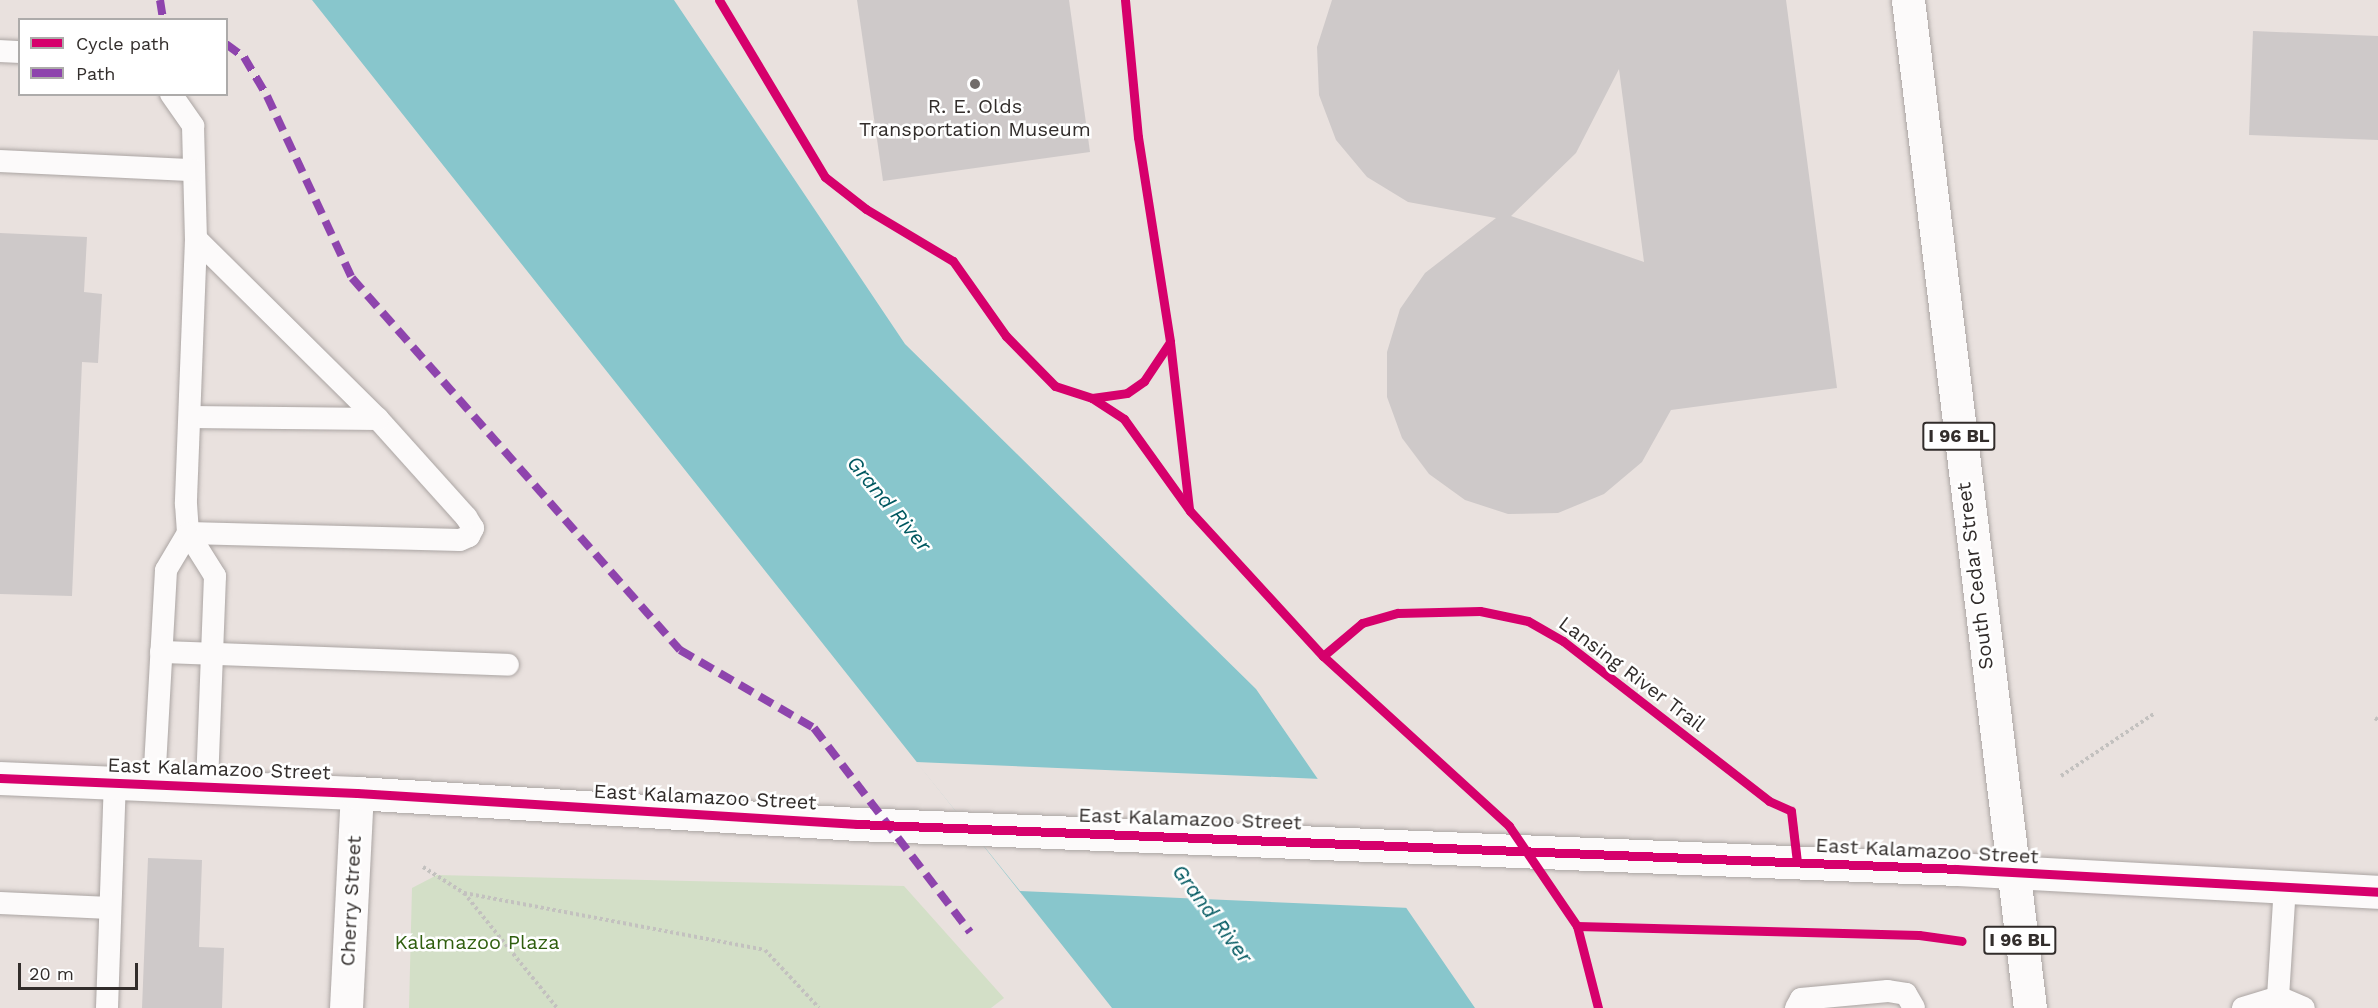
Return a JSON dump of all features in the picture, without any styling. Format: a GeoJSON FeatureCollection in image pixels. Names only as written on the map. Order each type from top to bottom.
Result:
{"type":"FeatureCollection","features":[{"type":"Feature","properties":{"kind":"street","name":"South Cedar Street"},"geometry":{"type":"LineString","coordinates":[[1908,0],[2011,873],[2030,1008]]}},
{"type":"Feature","properties":{"kind":"street","name":"East Kalamazoo Street"},"geometry":{"type":"LineString","coordinates":[[0,778],[357,793],[857,824],[1612,854],[2378,892]]}},
{"type":"Feature","properties":{"kind":"street","name":"Cherry Street"},"geometry":{"type":"LineString","coordinates":[[346,1008],[357,793]]}},
{"type":"Feature","properties":{"kind":"lane"},"geometry":{"type":"LineString","coordinates":[[0,51],[18,52]]}},
{"type":"Feature","properties":{"kind":"lane"},"geometry":{"type":"LineString","coordinates":[[154,785],[166,570],[188,533],[196,239],[193,126],[172,96]]}},
{"type":"Feature","properties":{"kind":"lane"},"geometry":{"type":"LineString","coordinates":[[0,161],[194,170]]}},
{"type":"Feature","properties":{"kind":"lane"},"geometry":{"type":"LineString","coordinates":[[188,533],[460,540],[469,536],[473,528],[466,517],[378,419],[196,239]]}},
{"type":"Feature","properties":{"kind":"lane"},"geometry":{"type":"LineString","coordinates":[[190,417],[378,419]]}},
{"type":"Feature","properties":{"kind":"lane"},"geometry":{"type":"LineString","coordinates":[[188,533],[214,576],[214,654],[207,787]]}},
{"type":"Feature","properties":{"kind":"lane"},"geometry":{"type":"LineString","coordinates":[[161,652],[508,665]]}},
{"type":"Feature","properties":{"kind":"lane"},"geometry":{"type":"LineString","coordinates":[[107,1008],[115,783]]}},
{"type":"Feature","properties":{"kind":"lane"},"geometry":{"type":"LineString","coordinates":[[2278,997],[2285,887]]}},
{"type":"Feature","properties":{"kind":"lane"},"geometry":{"type":"LineString","coordinates":[[0,903],[110,908]]}},
{"type":"Feature","properties":{"kind":"lane"},"geometry":{"type":"LineString","coordinates":[[1796,1008],[1801,999],[1888,991],[1906,994],[1914,1008]]}},
{"type":"Feature","properties":{"kind":"lane"},"geometry":{"type":"LineString","coordinates":[[2243,1008],[2278,997],[2304,1008]]}},
{"type":"Feature","properties":{"kind":"path"},"geometry":{"type":"LineString","coordinates":[[2061,776],[2155,712]]}},
{"type":"Feature","properties":{"kind":"path"},"geometry":{"type":"LineString","coordinates":[[423,867],[464,893],[557,1008]]}},
{"type":"Feature","properties":{"kind":"path"},"geometry":{"type":"LineString","coordinates":[[464,893],[765,950],[819,1008]]}},
{"type":"Feature","properties":{"kind":"green space","name":"Kalamazoo Plaza"},"geometry":{"type":"Polygon","coordinates":[[[437,875],[904,886],[1004,998],[991,1008],[409,1008],[412,888],[437,875]]]}},
{"type":"Feature","properties":{"kind":"water","name":"Grand River"},"geometry":{"type":"Polygon","coordinates":[[[312,0],[674,0],[905,344],[1256,689],[1475,1008],[1112,1008],[312,0]]]}},
{"type":"Feature","properties":{"kind":"pier"},"geometry":{"type":"Polygon","coordinates":[[[916,762],[1321,779],[1410,908],[1020,891],[916,762]]]}},
{"type":"Feature","properties":{"kind":"building","name":"R. E. Olds Transportation Museum"},"geometry":{"type":"Polygon","coordinates":[[[857,0],[1069,0],[1090,152],[883,181],[857,0]]]}},
{"type":"Feature","properties":{"kind":"building"},"geometry":{"type":"Polygon","coordinates":[[[1332,0],[1786,0],[1837,388],[1671,410],[1642,462],[1604,494],[1558,513],[1508,514],[1465,500],[1429,474],[1402,438],[1387,397],[1387,352],[1400,309],[1425,273],[1496,218],[1408,202],[1367,177],[1336,140],[1319,95],[1317,47],[1332,0]],[[1619,69],[1576,153],[1511,216],[1644,262],[1619,69]]]}},
{"type":"Feature","properties":{"kind":"building"},"geometry":{"type":"Polygon","coordinates":[[[2253,31],[2378,36],[2378,140],[2249,135],[2253,31]]]}},
{"type":"Feature","properties":{"kind":"building"},"geometry":{"type":"Polygon","coordinates":[[[0,233],[87,237],[84,292],[102,294],[98,363],[82,362],[72,596],[0,594],[0,233]]]}},
{"type":"Feature","properties":{"kind":"building"},"geometry":{"type":"Polygon","coordinates":[[[148,858],[202,860],[199,947],[224,948],[222,1008],[142,1008],[148,858]]]}},
{"type":"Feature","properties":{"kind":"marked path"},"geometry":{"type":"LineString","coordinates":[[160,0],[163,18]]}},
{"type":"Feature","properties":{"kind":"marked path"},"geometry":{"type":"LineString","coordinates":[[228,45],[244,57],[267,96],[352,278],[680,650],[814,728],[970,932]]}},
{"type":"Feature","properties":{"kind":"cycle path"},"geometry":{"type":"LineString","coordinates":[[719,0],[825,177],[866,209],[953,261],[1006,336],[1055,386],[1092,398],[1124,419],[1190,511],[1323,656],[1509,826],[1577,926],[1598,1008]]}},
{"type":"Feature","properties":{"kind":"cycle path"},"geometry":{"type":"LineString","coordinates":[[1125,0],[1138,137],[1170,342],[1189,508]]}},
{"type":"Feature","properties":{"kind":"cycle path"},"geometry":{"type":"LineString","coordinates":[[1092,398],[1127,393],[1144,381],[1170,342]]}},
{"type":"Feature","properties":{"kind":"cycle path","name":"Lansing River Trail"},"geometry":{"type":"LineString","coordinates":[[1323,656],[1362,623],[1398,613],[1480,611],[1528,621],[1563,641],[1769,801],[1791,811],[1797,862]]}},
{"type":"Feature","properties":{"kind":"cycle path"},"geometry":{"type":"LineString","coordinates":[[0,778],[357,793],[857,824],[1956,869],[2378,892]]}},
{"type":"Feature","properties":{"kind":"cycle path"},"geometry":{"type":"LineString","coordinates":[[1577,926],[1919,935],[1962,941]]}},
{"type":"Feature","properties":{"kind":"place","name":"R. E. Olds Transportation Museum"},"geometry":{"type":"Point","coordinates":[975,84]}}]}
